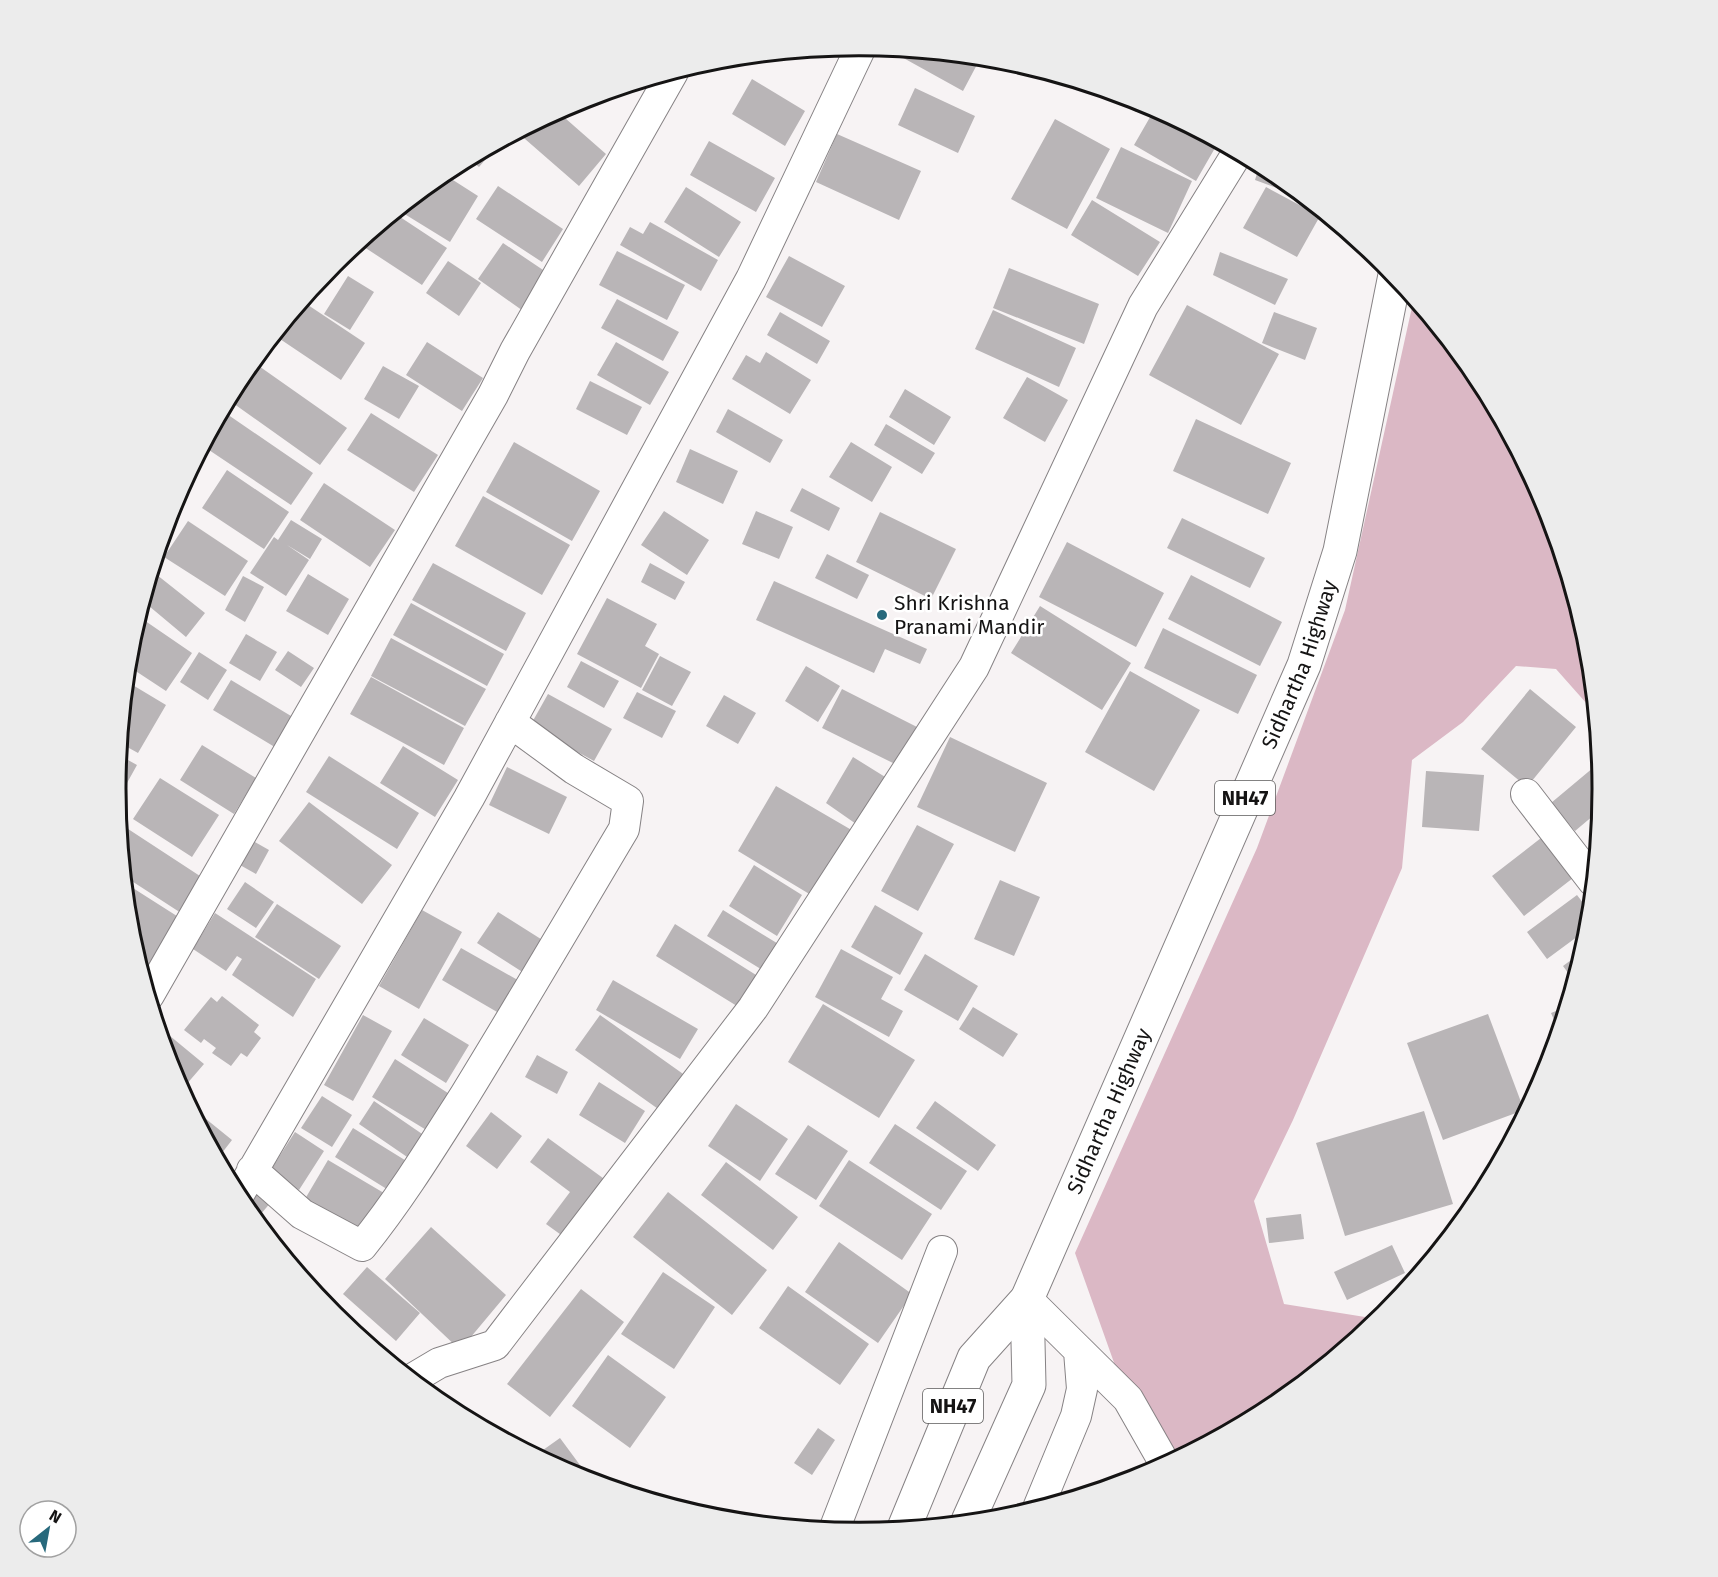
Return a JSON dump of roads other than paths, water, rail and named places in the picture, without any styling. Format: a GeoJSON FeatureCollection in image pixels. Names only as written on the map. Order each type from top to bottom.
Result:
{"type":"FeatureCollection","features":[{"type":"Feature","properties":{"kind":"highway","name":"Sidhartha Highway"},"geometry":{"type":"LineString","coordinates":[[907,1520],[974,1358],[1027,1299],[1304,665],[1340,551],[1393,287]]}},
{"type":"Feature","properties":{"kind":"highway","name":"Sidhartha Highway"},"geometry":{"type":"LineString","coordinates":[[972,1512],[1029,1385],[1027,1299]]}},
{"type":"Feature","properties":{"kind":"street"},"geometry":{"type":"LineString","coordinates":[[244,1186],[469,798],[751,279],[857,56]]}},
{"type":"Feature","properties":{"kind":"street"},"geometry":{"type":"LineString","coordinates":[[153,986],[493,396],[515,351],[668,80]]}},
{"type":"Feature","properties":{"kind":"street"},"geometry":{"type":"LineString","coordinates":[[419,1374],[439,1363],[495,1345],[753,1008],[974,667],[1143,306],[1234,159]]}},
{"type":"Feature","properties":{"kind":"street"},"geometry":{"type":"LineString","coordinates":[[252,1170],[302,1214],[362,1246],[387,1215],[431,1149],[519,1007],[624,829],[628,801],[574,769],[510,722]]}},
{"type":"Feature","properties":{"kind":"street"},"geometry":{"type":"LineString","coordinates":[[1526,794],[1587,873]]}},
{"type":"Feature","properties":{"kind":"street"},"geometry":{"type":"LineString","coordinates":[[837,1521],[942,1251]]}},
{"type":"Feature","properties":{"kind":"street"},"geometry":{"type":"LineString","coordinates":[[1027,1299],[1128,1399],[1161,1456]]}},
{"type":"Feature","properties":{"kind":"street"},"geometry":{"type":"LineString","coordinates":[[1042,1499],[1076,1416],[1082,1389],[1079,1351]]}},
{"type":"Feature","properties":{"kind":"street"},"geometry":{"type":"LineString","coordinates":[[431,1383],[439,1363]]}},
{"type":"Feature","properties":{"kind":"place","name":"Shri Krishna Pranami Mandir"},"geometry":{"type":"Point","coordinates":[882,615]}}]}
